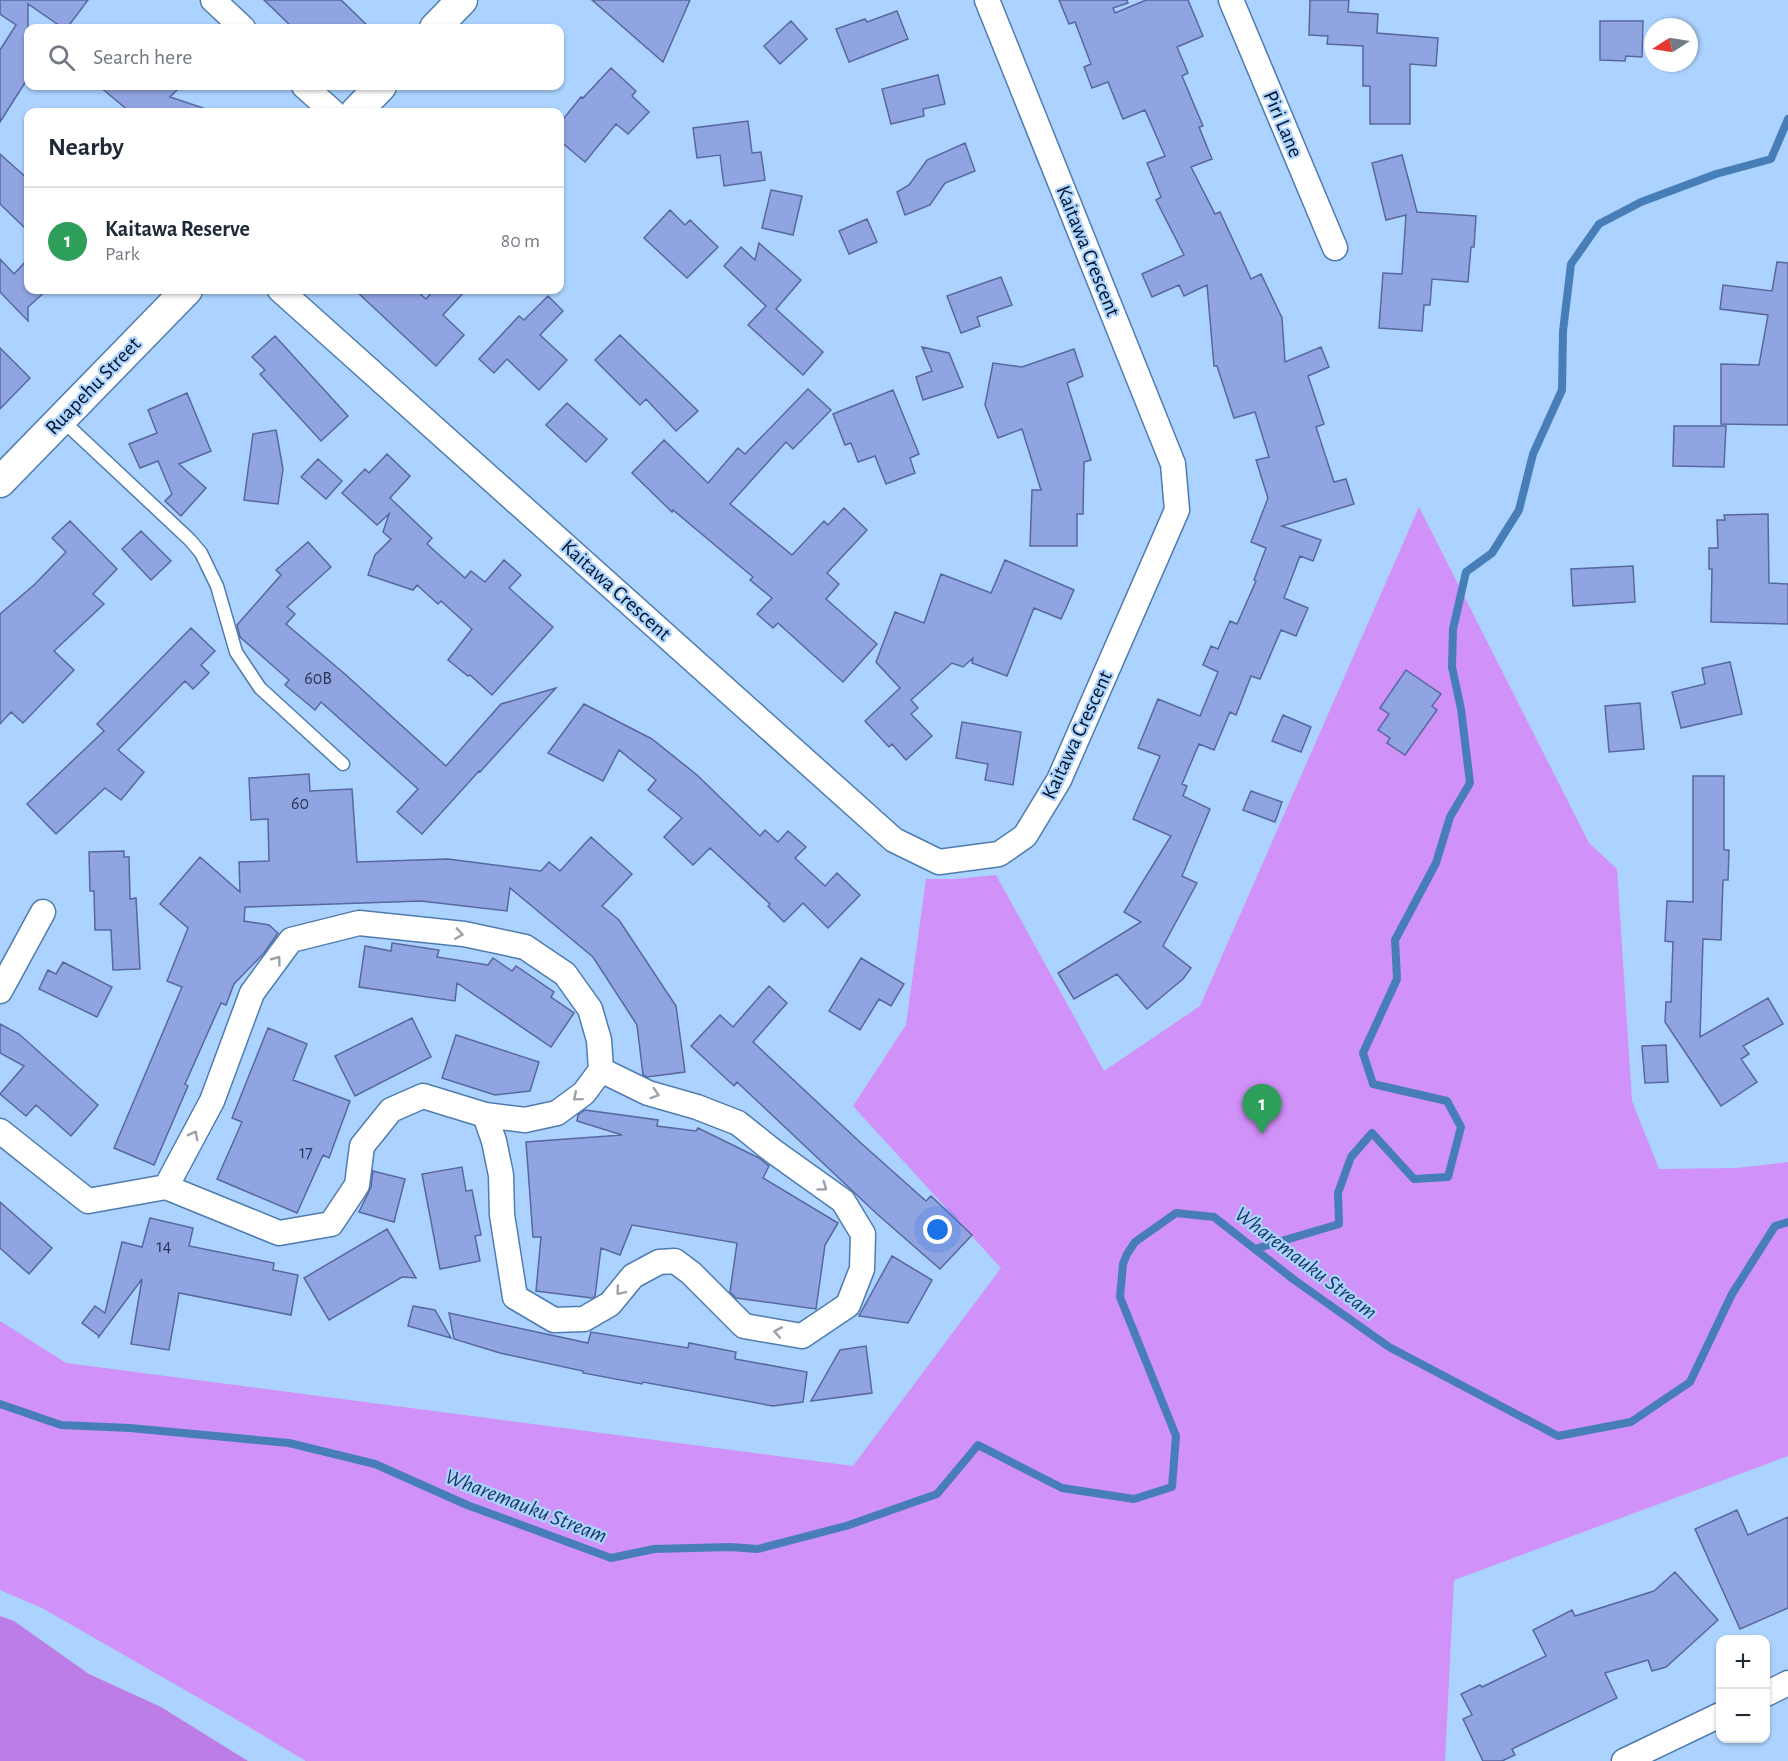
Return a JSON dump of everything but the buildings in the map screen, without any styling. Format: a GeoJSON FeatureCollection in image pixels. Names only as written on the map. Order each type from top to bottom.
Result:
{"type":"FeatureCollection","features":[{"type":"Feature","properties":{"kind":"street"},"geometry":{"type":"LineString","coordinates":[[213,0],[239,24]]}},
{"type":"Feature","properties":{"kind":"street"},"geometry":{"type":"LineString","coordinates":[[439,24],[462,0]]}},
{"type":"Feature","properties":{"kind":"street","name":"Kaitawa Crescent"},"geometry":{"type":"LineString","coordinates":[[284,294],[894,840],[939,862],[999,854],[1025,836],[1059,780],[1177,510],[1173,464],[987,0]]}},
{"type":"Feature","properties":{"kind":"street","name":"Piri Lane"},"geometry":{"type":"LineString","coordinates":[[1231,0],[1335,248]]}},
{"type":"Feature","properties":{"kind":"street"},"geometry":{"type":"LineString","coordinates":[[308,90],[329,108]]}},
{"type":"Feature","properties":{"kind":"street"},"geometry":{"type":"LineString","coordinates":[[360,108],[377,90]]}},
{"type":"Feature","properties":{"kind":"street","name":"Ruapehu Street"},"geometry":{"type":"LineString","coordinates":[[0,482],[183,294]]}},
{"type":"Feature","properties":{"kind":"street"},"geometry":{"type":"LineString","coordinates":[[0,991],[42,912]]}},
{"type":"Feature","properties":{"kind":"street"},"geometry":{"type":"LineString","coordinates":[[0,1131],[88,1201],[166,1186],[279,1233],[331,1224],[357,1185],[362,1146],[391,1110],[423,1096],[485,1115],[525,1120],[557,1113],[584,1093],[602,1070],[599,1040],[590,1009],[565,974],[525,947],[464,934],[359,923],[291,940],[252,993],[212,1101],[166,1186]]}},
{"type":"Feature","properties":{"kind":"street"},"geometry":{"type":"LineString","coordinates":[[485,1115],[501,1175],[502,1215],[515,1297],[554,1320],[584,1319],[610,1304],[633,1276],[660,1262],[675,1261],[744,1326],[802,1336],[848,1305],[862,1269],[863,1234],[843,1201],[738,1123],[698,1107],[648,1093],[602,1070]]}},
{"type":"Feature","properties":{"kind":"street"},"geometry":{"type":"LineString","coordinates":[[1770,1692],[1788,1683]]}},
{"type":"Feature","properties":{"kind":"street"},"geometry":{"type":"LineString","coordinates":[[1624,1761],[1716,1717]]}},
{"type":"Feature","properties":{"kind":"lane"},"geometry":{"type":"LineString","coordinates":[[61,419],[201,553],[217,586],[236,652],[260,688],[343,764]]}},
{"type":"Feature","properties":{"kind":"shaded area"},"geometry":{"type":"Polygon","coordinates":[[[1419,507],[1589,843],[1617,869],[1632,1101],[1659,1169],[1737,1168],[1788,1162],[1788,1456],[1454,1580],[1445,1761],[306,1761],[42,1608],[0,1590],[0,1321],[66,1363],[853,1466],[1001,1268],[853,1106],[906,1025],[926,879],[996,875],[1104,1071],[1200,1006],[1419,507]]]}},
{"type":"Feature","properties":{"kind":"shaded area"},"geometry":{"type":"Polygon","coordinates":[[[0,1616],[14,1621],[89,1674],[161,1707],[248,1761],[0,1761],[0,1616]]]}},
{"type":"Feature","properties":{"kind":"waterway"},"geometry":{"type":"LineString","coordinates":[[1255,1249],[1339,1224],[1338,1193],[1351,1157],[1372,1133],[1414,1179],[1448,1177],[1461,1127],[1447,1101],[1373,1084],[1363,1053],[1397,979],[1395,940],[1436,863],[1450,817],[1470,783],[1461,709],[1452,667],[1453,629],[1466,572],[1492,553],[1519,510],[1533,454],[1562,390],[1563,331],[1571,264],[1599,224],[1641,202],[1716,174],[1771,159],[1788,119]]}},
{"type":"Feature","properties":{"kind":"waterway","name":"Wharemauku Stream"},"geometry":{"type":"LineString","coordinates":[[0,1404],[61,1425],[130,1428],[289,1443],[375,1464],[467,1505],[611,1558],[654,1549],[730,1547],[758,1549],[846,1526],[937,1494],[978,1445],[1062,1488],[1134,1499],[1172,1487],[1176,1436],[1120,1297],[1123,1264],[1127,1254],[1135,1242],[1176,1213],[1214,1217],[1293,1279],[1389,1347],[1558,1436],[1631,1422],[1690,1382],[1732,1294],[1775,1226],[1788,1222]]}},
{"type":"Feature","properties":{"kind":"place","name":"Kaitawa Reserve"},"geometry":{"type":"Point","coordinates":[1262,1134]}}]}
